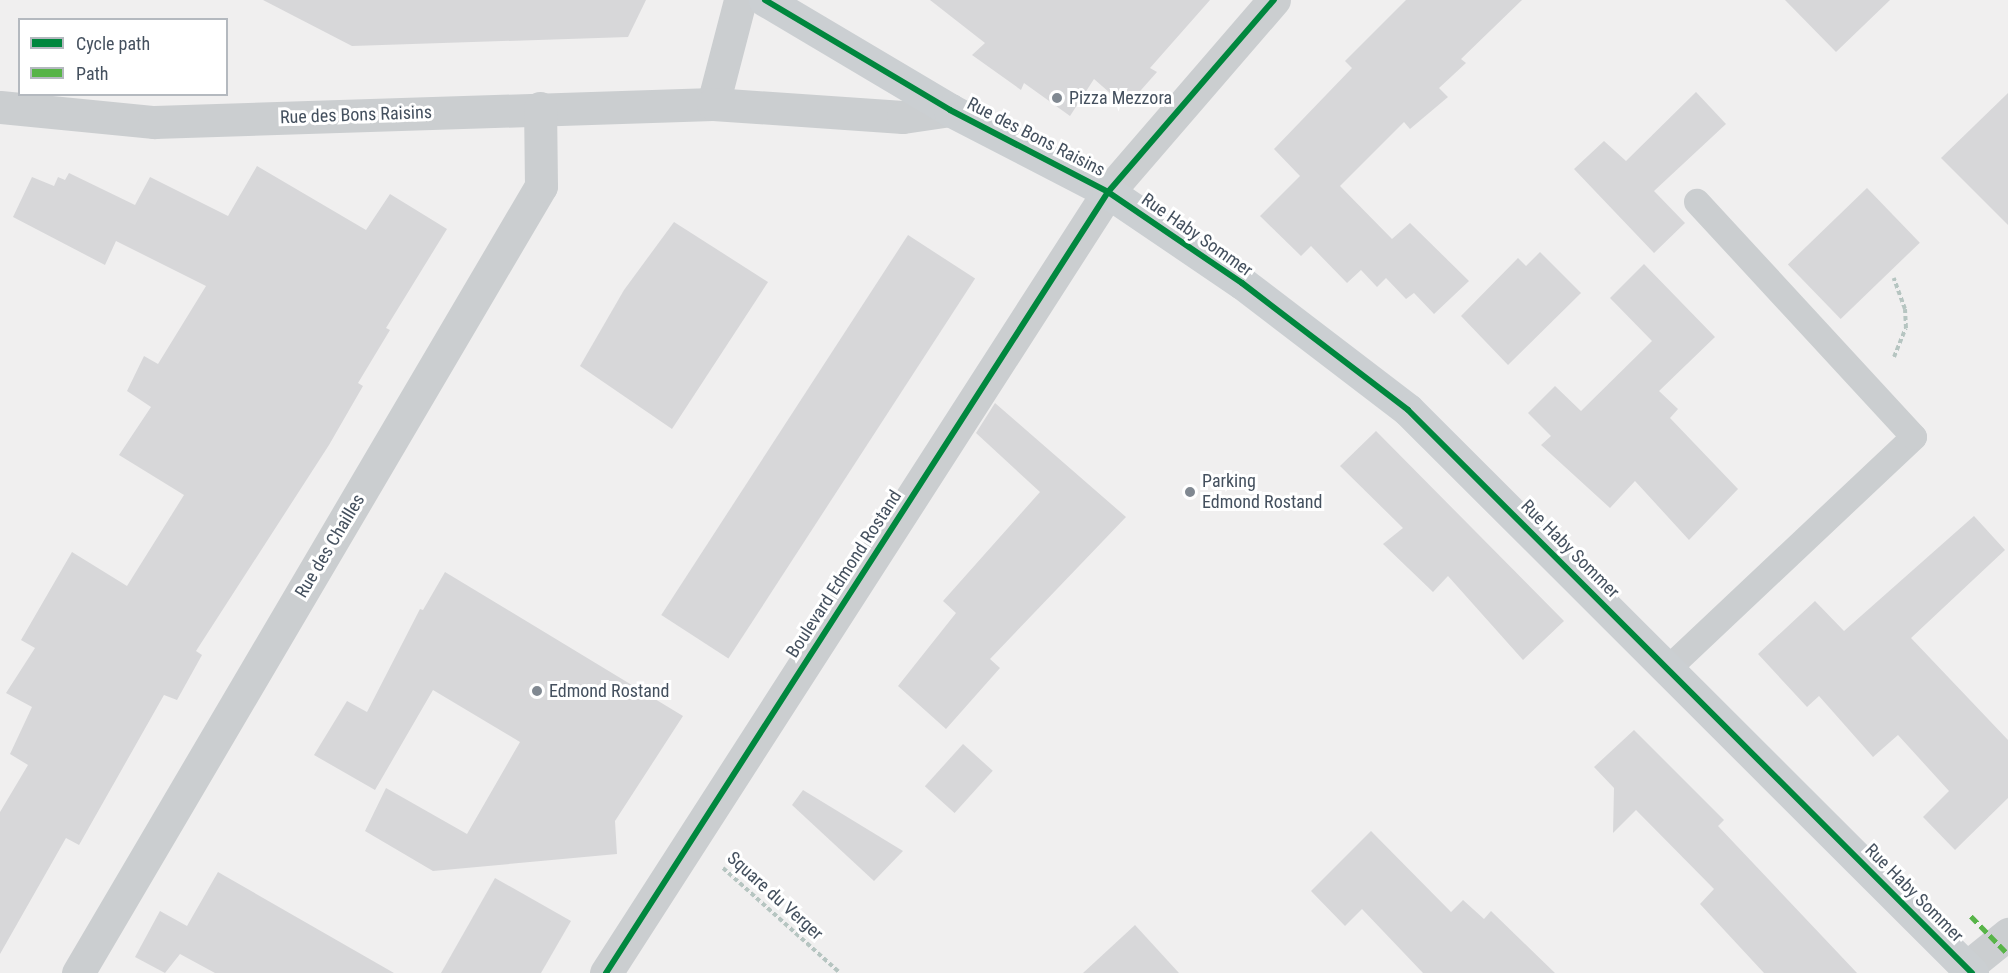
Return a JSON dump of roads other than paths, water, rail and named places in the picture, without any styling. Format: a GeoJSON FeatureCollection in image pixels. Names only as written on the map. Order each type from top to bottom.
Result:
{"type":"FeatureCollection","features":[{"type":"Feature","properties":{"kind":"street"},"geometry":{"type":"LineString","coordinates":[[713,104],[740,0]]}},
{"type":"Feature","properties":{"kind":"street"},"geometry":{"type":"LineString","coordinates":[[765,0],[950,110]]}},
{"type":"Feature","properties":{"kind":"street","name":"Boulevard Edmond Rostand"},"geometry":{"type":"LineString","coordinates":[[606,973],[1108,192],[1274,0]]}},
{"type":"Feature","properties":{"kind":"street","name":"Rue des Bons Raisins"},"geometry":{"type":"LineString","coordinates":[[0,107],[154,122],[713,104],[903,117],[950,110],[1108,192]]}},
{"type":"Feature","properties":{"kind":"street","name":"Rue des Chailles"},"geometry":{"type":"LineString","coordinates":[[78,973],[541,186],[540,108]]}},
{"type":"Feature","properties":{"kind":"street","name":"Rue Haby Sommer"},"geometry":{"type":"LineString","coordinates":[[1108,192],[1242,283],[1408,410],[1969,970]]}},
{"type":"Feature","properties":{"kind":"street"},"geometry":{"type":"LineString","coordinates":[[1969,970],[2008,934]]}},
{"type":"Feature","properties":{"kind":"lane"},"geometry":{"type":"LineString","coordinates":[[1668,669],[1914,437],[1697,202]]}},
{"type":"Feature","properties":{"kind":"place","name":"Pizza Mezzora"},"geometry":{"type":"Point","coordinates":[1057,98]}},
{"type":"Feature","properties":{"kind":"place","name":"Parking Edmond Rostand"},"geometry":{"type":"Point","coordinates":[1190,492]}},
{"type":"Feature","properties":{"kind":"place","name":"Edmond Rostand"},"geometry":{"type":"Point","coordinates":[537,691]}}]}
